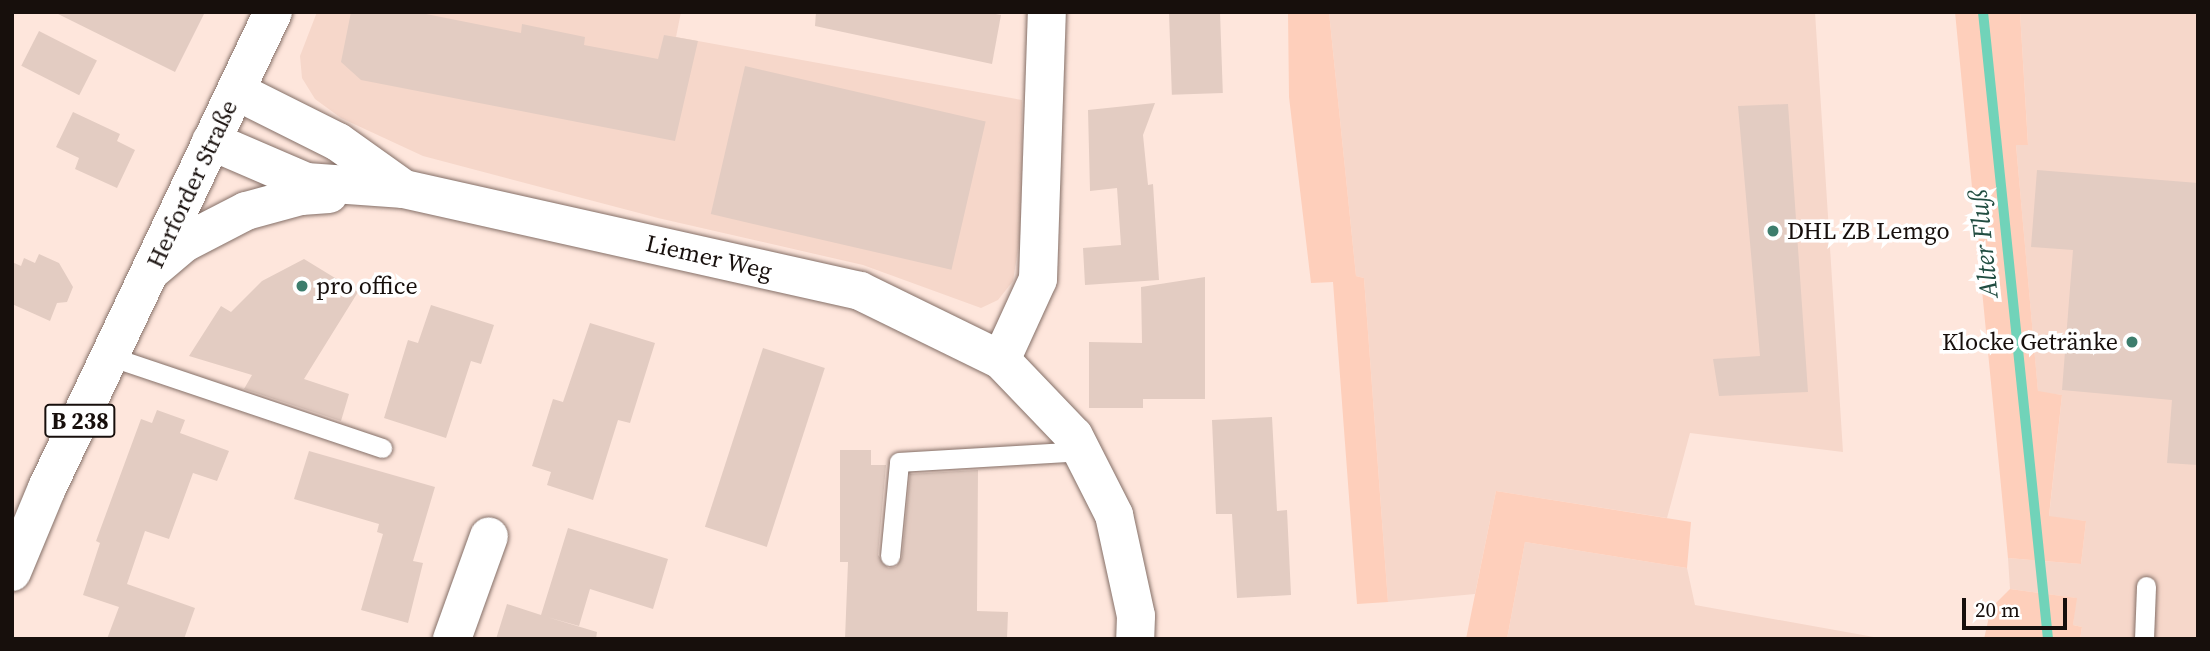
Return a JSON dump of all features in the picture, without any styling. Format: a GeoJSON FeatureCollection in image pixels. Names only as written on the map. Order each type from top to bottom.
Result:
{"type":"FeatureCollection","features":[{"type":"Feature","properties":{"kind":"street","name":"Herforder Straße"},"geometry":{"type":"LineString","coordinates":[[12,572],[47,488],[112,357],[273,12]]}},
{"type":"Feature","properties":{"kind":"street"},"geometry":{"type":"LineString","coordinates":[[1001,360],[1038,279],[1047,12]]}},
{"type":"Feature","properties":{"kind":"street","name":"Liemer Weg"},"geometry":{"type":"LineString","coordinates":[[236,91],[338,142],[404,188]]}},
{"type":"Feature","properties":{"kind":"street","name":"Liemer Weg"},"geometry":{"type":"LineString","coordinates":[[211,141],[306,182],[404,188],[860,291],[1001,360],[1083,451],[1114,515],[1136,616],[1135,639]]}},
{"type":"Feature","properties":{"kind":"street","name":"Liemer Weg"},"geometry":{"type":"LineString","coordinates":[[151,271],[184,243],[271,202],[404,188]]}},
{"type":"Feature","properties":{"kind":"street"},"geometry":{"type":"LineString","coordinates":[[452,639],[489,536]]}},
{"type":"Feature","properties":{"kind":"lane"},"geometry":{"type":"LineString","coordinates":[[112,357],[382,448]]}},
{"type":"Feature","properties":{"kind":"lane"},"geometry":{"type":"LineString","coordinates":[[890,556],[899,462],[1083,451]]}},
{"type":"Feature","properties":{"kind":"lane"},"geometry":{"type":"LineString","coordinates":[[2144,639],[2146,586]]}},
{"type":"Feature","properties":{"kind":"shaded area"},"geometry":{"type":"Polygon","coordinates":[[[317,12],[681,12],[676,37],[1022,100],[1022,224],[1013,281],[998,300],[981,308],[863,265],[658,218],[423,156],[341,118],[315,99],[302,78],[300,56],[317,12]]]}},
{"type":"Feature","properties":{"kind":"shaded area"},"geometry":{"type":"Polygon","coordinates":[[[1288,12],[1329,12],[1356,276],[1364,278],[1388,602],[1357,604],[1333,282],[1311,283],[1289,97],[1288,12]]]}},
{"type":"Feature","properties":{"kind":"shaded area"},"geometry":{"type":"Polygon","coordinates":[[[1329,12],[1815,12],[1843,452],[1690,433],[1667,518],[1496,491],[1475,594],[1388,602],[1364,278],[1356,276],[1329,12]]]}},
{"type":"Feature","properties":{"kind":"shaded area"},"geometry":{"type":"Polygon","coordinates":[[[1955,12],[2020,12],[2028,145],[2016,145],[2038,391],[2062,395],[2049,516],[2086,521],[2081,564],[2008,558],[1955,12]]]}},
{"type":"Feature","properties":{"kind":"shaded area"},"geometry":{"type":"Polygon","coordinates":[[[2020,12],[2198,12],[2198,639],[2080,639],[2082,627],[2073,625],[2076,598],[2010,589],[2008,558],[2081,564],[2086,521],[2049,517],[2062,395],[2038,392],[2016,145],[2028,144],[2020,12]]]}},
{"type":"Feature","properties":{"kind":"shaded area"},"geometry":{"type":"Polygon","coordinates":[[[1496,491],[1691,522],[1687,568],[1525,542],[1507,639],[1466,639],[1496,491]]]}},
{"type":"Feature","properties":{"kind":"shaded area"},"geometry":{"type":"Polygon","coordinates":[[[1525,542],[1687,568],[1695,605],[1885,639],[1507,639],[1525,542]]]}},
{"type":"Feature","properties":{"kind":"shaded area"},"geometry":{"type":"Polygon","coordinates":[[[2010,589],[2077,598],[2073,625],[2082,627],[2080,639],[1984,639],[1991,608],[2010,589]]]}},
{"type":"Feature","properties":{"kind":"building"},"geometry":{"type":"Polygon","coordinates":[[[54,12],[205,12],[175,72],[54,12]]]}},
{"type":"Feature","properties":{"kind":"building"},"geometry":{"type":"Polygon","coordinates":[[[351,12],[416,12],[521,33],[522,24],[585,37],[584,45],[658,59],[664,35],[698,41],[675,141],[361,80],[341,62],[351,12]]]}},
{"type":"Feature","properties":{"kind":"building"},"geometry":{"type":"Polygon","coordinates":[[[816,12],[985,12],[1001,15],[992,64],[815,26],[816,12]]]}},
{"type":"Feature","properties":{"kind":"building"},"geometry":{"type":"Polygon","coordinates":[[[1220,12],[1223,93],[1172,95],[1169,14],[1220,12]]]}},
{"type":"Feature","properties":{"kind":"building"},"geometry":{"type":"Polygon","coordinates":[[[39,31],[97,61],[79,95],[21,66],[39,31]]]}},
{"type":"Feature","properties":{"kind":"building"},"geometry":{"type":"Polygon","coordinates":[[[745,66],[986,122],[951,270],[711,214],[745,66]]]}},
{"type":"Feature","properties":{"kind":"building"},"geometry":{"type":"Polygon","coordinates":[[[1155,103],[1143,135],[1148,185],[1153,184],[1159,280],[1085,285],[1083,248],[1121,245],[1117,188],[1090,191],[1088,110],[1155,103]]]}},
{"type":"Feature","properties":{"kind":"building","name":"DHL ZB Lemgo"},"geometry":{"type":"Polygon","coordinates":[[[1788,104],[1808,392],[1719,396],[1713,359],[1760,356],[1738,106],[1788,104]]]}},
{"type":"Feature","properties":{"kind":"building"},"geometry":{"type":"Polygon","coordinates":[[[73,112],[120,134],[117,141],[135,150],[117,188],[75,169],[79,158],[56,147],[73,112]]]}},
{"type":"Feature","properties":{"kind":"building"},"geometry":{"type":"Polygon","coordinates":[[[2037,170],[2198,183],[2198,465],[2167,463],[2172,400],[2062,390],[2073,250],[2031,247],[2037,170]]]}},
{"type":"Feature","properties":{"kind":"building"},"geometry":{"type":"Polygon","coordinates":[[[39,254],[59,263],[73,287],[67,302],[57,303],[50,321],[12,304],[12,262],[21,266],[24,258],[35,263],[39,254]]]}},
{"type":"Feature","properties":{"kind":"building"},"geometry":{"type":"Polygon","coordinates":[[[304,259],[358,292],[304,379],[349,394],[341,421],[244,389],[252,375],[189,356],[221,306],[231,312],[262,281],[304,259]]]}},
{"type":"Feature","properties":{"kind":"building"},"geometry":{"type":"Polygon","coordinates":[[[1205,277],[1205,399],[1143,399],[1143,408],[1089,408],[1089,342],[1142,343],[1141,287],[1205,277]]]}},
{"type":"Feature","properties":{"kind":"building"},"geometry":{"type":"Polygon","coordinates":[[[431,305],[494,325],[481,364],[471,361],[446,438],[384,418],[408,340],[418,343],[431,305]]]}},
{"type":"Feature","properties":{"kind":"building"},"geometry":{"type":"Polygon","coordinates":[[[590,323],[655,343],[630,423],[618,420],[593,500],[547,485],[551,472],[532,466],[553,399],[563,402],[590,323]]]}},
{"type":"Feature","properties":{"kind":"building"},"geometry":{"type":"Polygon","coordinates":[[[763,348],[825,368],[767,547],[705,527],[763,348]]]}},
{"type":"Feature","properties":{"kind":"building"},"geometry":{"type":"Polygon","coordinates":[[[157,410],[185,420],[180,433],[229,451],[217,481],[193,473],[169,539],[145,531],[127,584],[195,608],[184,639],[107,639],[119,607],[83,595],[100,543],[96,541],[141,419],[152,423],[157,410]]]}},
{"type":"Feature","properties":{"kind":"building"},"geometry":{"type":"Polygon","coordinates":[[[1272,417],[1277,511],[1287,510],[1291,595],[1237,598],[1232,514],[1216,514],[1212,420],[1272,417]]]}},
{"type":"Feature","properties":{"kind":"building"},"geometry":{"type":"Polygon","coordinates":[[[840,450],[871,450],[871,465],[886,465],[878,555],[888,568],[896,567],[902,557],[910,474],[978,470],[977,611],[1008,612],[1007,639],[845,639],[848,562],[840,562],[840,450]]]}},
{"type":"Feature","properties":{"kind":"building"},"geometry":{"type":"Polygon","coordinates":[[[309,451],[435,487],[413,561],[423,563],[408,623],[361,610],[383,534],[377,532],[379,524],[294,499],[309,451]]]}},
{"type":"Feature","properties":{"kind":"building"},"geometry":{"type":"Polygon","coordinates":[[[568,528],[668,559],[653,609],[590,589],[579,626],[547,617],[597,632],[596,639],[496,639],[507,604],[541,615],[568,528]]]}},
{"type":"Feature","properties":{"kind":"waterway","name":"Alter Fluß"},"geometry":{"type":"LineString","coordinates":[[1983,12],[2048,639]]}},
{"type":"Feature","properties":{"kind":"place","name":"DHL ZB Lemgo"},"geometry":{"type":"Point","coordinates":[1773,231]}},
{"type":"Feature","properties":{"kind":"place","name":"pro office"},"geometry":{"type":"Point","coordinates":[302,286]}},
{"type":"Feature","properties":{"kind":"place","name":"Klocke Getränke"},"geometry":{"type":"Point","coordinates":[2132,342]}}]}
